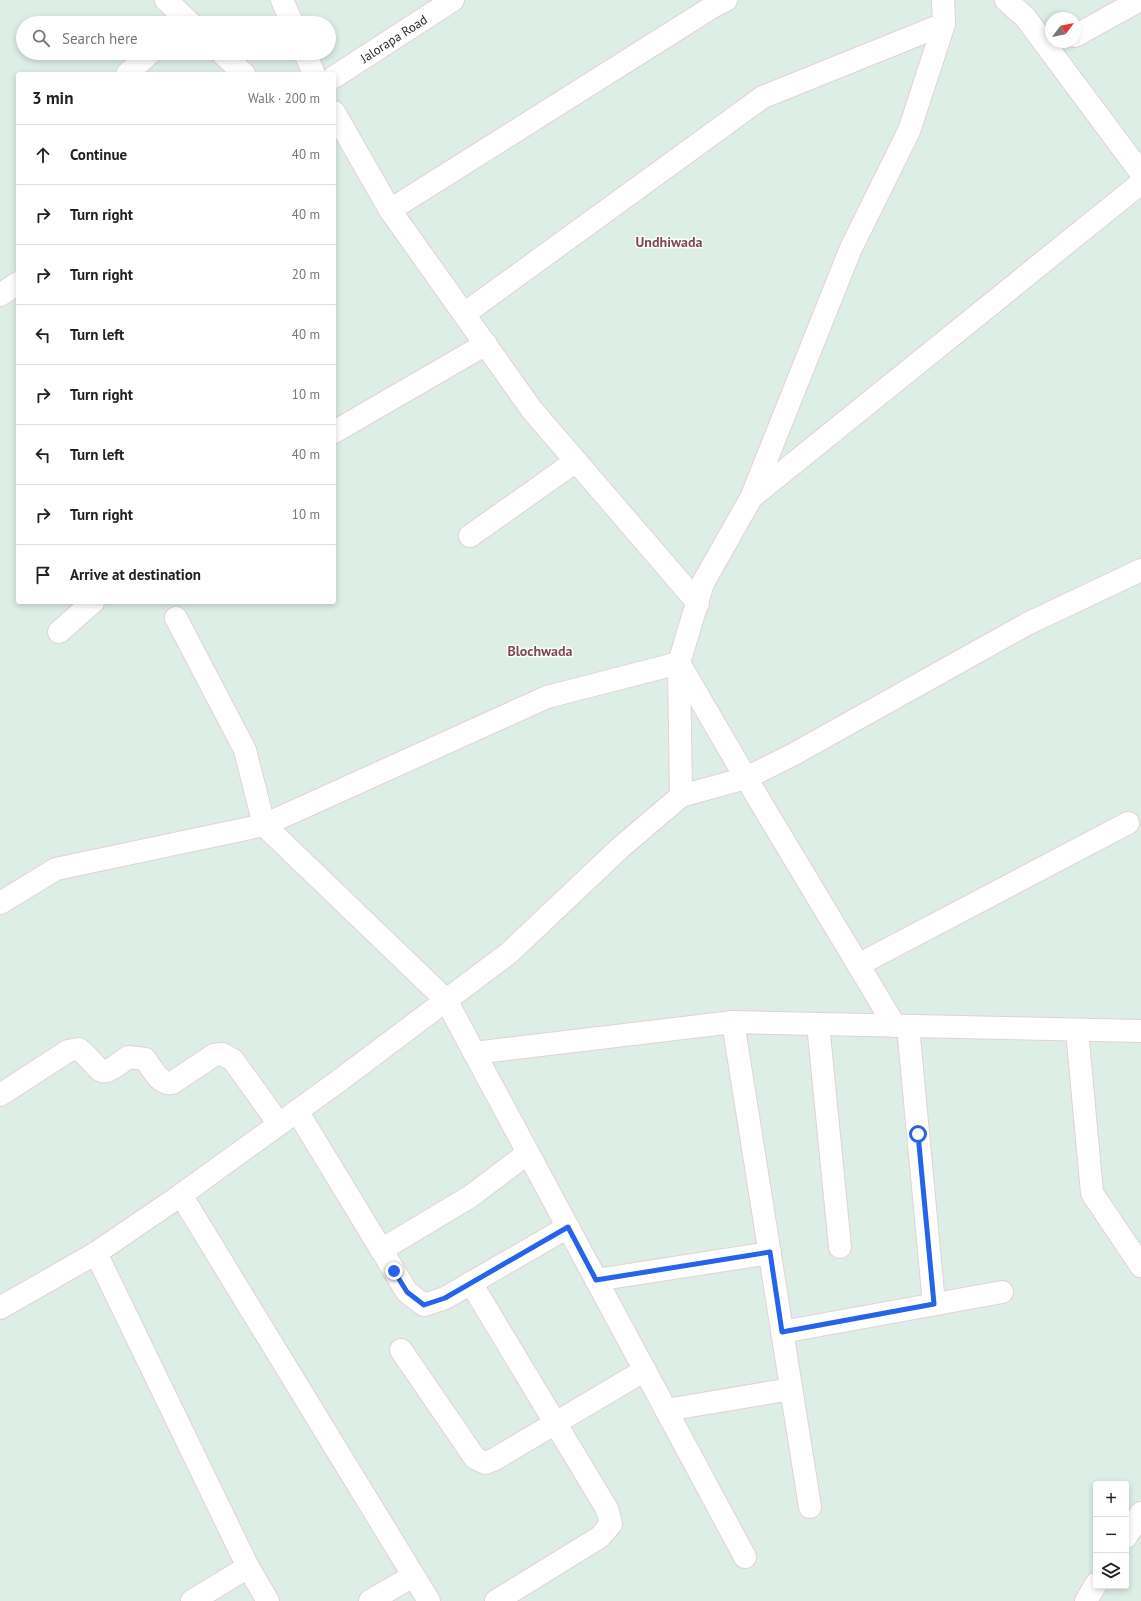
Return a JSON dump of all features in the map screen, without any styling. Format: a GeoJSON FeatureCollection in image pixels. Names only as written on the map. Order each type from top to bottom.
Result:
{"type":"FeatureCollection","features":[{"type":"Feature","properties":{"kind":"street"},"geometry":{"type":"LineString","coordinates":[[166,0],[181,16]]}},
{"type":"Feature","properties":{"kind":"street"},"geometry":{"type":"LineString","coordinates":[[282,0],[289,16]]}},
{"type":"Feature","properties":{"kind":"street","name":"Jalorapa Road"},"geometry":{"type":"LineString","coordinates":[[336,77],[453,0]]}},
{"type":"Feature","properties":{"kind":"street"},"geometry":{"type":"LineString","coordinates":[[390,210],[714,6],[726,0]]}},
{"type":"Feature","properties":{"kind":"street"},"geometry":{"type":"LineString","coordinates":[[681,796],[679,663],[704,583],[751,498],[851,248],[909,132],[944,24],[943,0]]}},
{"type":"Feature","properties":{"kind":"street"},"geometry":{"type":"LineString","coordinates":[[1006,0],[1045,35]]}},
{"type":"Feature","properties":{"kind":"street"},"geometry":{"type":"LineString","coordinates":[[1081,33],[1140,0]]}},
{"type":"Feature","properties":{"kind":"street"},"geometry":{"type":"LineString","coordinates":[[464,314],[763,97],[944,24]]}},
{"type":"Feature","properties":{"kind":"street"},"geometry":{"type":"LineString","coordinates":[[1058,48],[1141,173]]}},
{"type":"Feature","properties":{"kind":"street"},"geometry":{"type":"LineString","coordinates":[[129,72],[142,60]]}},
{"type":"Feature","properties":{"kind":"street"},"geometry":{"type":"LineString","coordinates":[[229,60],[242,72]]}},
{"type":"Feature","properties":{"kind":"street"},"geometry":{"type":"LineString","coordinates":[[308,60],[313,72]]}},
{"type":"Feature","properties":{"kind":"street"},"geometry":{"type":"LineString","coordinates":[[336,116],[390,210],[532,410],[698,602]]}},
{"type":"Feature","properties":{"kind":"street"},"geometry":{"type":"LineString","coordinates":[[751,498],[1141,183]]}},
{"type":"Feature","properties":{"kind":"street"},"geometry":{"type":"LineString","coordinates":[[0,295],[16,284]]}},
{"type":"Feature","properties":{"kind":"street"},"geometry":{"type":"LineString","coordinates":[[336,431],[486,344]]}},
{"type":"Feature","properties":{"kind":"street"},"geometry":{"type":"LineString","coordinates":[[470,536],[576,461]]}},
{"type":"Feature","properties":{"kind":"street"},"geometry":{"type":"LineString","coordinates":[[0,1308],[96,1253],[181,1195],[446,1000],[509,952],[620,848],[681,796],[746,778],[794,754],[1027,624],[1141,570]]}},
{"type":"Feature","properties":{"kind":"street"},"geometry":{"type":"LineString","coordinates":[[59,632],[91,604]]}},
{"type":"Feature","properties":{"kind":"street"},"geometry":{"type":"LineString","coordinates":[[176,618],[245,750],[264,824],[446,1000],[745,1557]]}},
{"type":"Feature","properties":{"kind":"street"},"geometry":{"type":"LineString","coordinates":[[679,663],[858,964],[901,1026],[934,1304]]}},
{"type":"Feature","properties":{"kind":"street"},"geometry":{"type":"LineString","coordinates":[[0,903],[56,869],[264,824],[547,697],[679,663]]}},
{"type":"Feature","properties":{"kind":"street"},"geometry":{"type":"LineString","coordinates":[[858,964],[1128,823]]}},
{"type":"Feature","properties":{"kind":"street"},"geometry":{"type":"LineString","coordinates":[[474,1053],[733,1022],[1141,1031]]}},
{"type":"Feature","properties":{"kind":"street"},"geometry":{"type":"LineString","coordinates":[[733,1022],[810,1507]]}},
{"type":"Feature","properties":{"kind":"street"},"geometry":{"type":"LineString","coordinates":[[818,1024],[840,1247]]}},
{"type":"Feature","properties":{"kind":"street"},"geometry":{"type":"LineString","coordinates":[[1077,1030],[1092,1193],[1141,1266]]}},
{"type":"Feature","properties":{"kind":"street"},"geometry":{"type":"LineString","coordinates":[[0,1095],[68,1051],[79,1049],[97,1069],[105,1072],[112,1070],[128,1057],[145,1059],[160,1080],[167,1084],[172,1083],[214,1055],[222,1054],[233,1060],[279,1124]]}},
{"type":"Feature","properties":{"kind":"street"},"geometry":{"type":"LineString","coordinates":[[297,1111],[407,1292],[424,1305],[445,1298],[568,1227]]}},
{"type":"Feature","properties":{"kind":"street"},"geometry":{"type":"LineString","coordinates":[[381,1250],[471,1196],[528,1153]]}},
{"type":"Feature","properties":{"kind":"street"},"geometry":{"type":"LineString","coordinates":[[181,1195],[429,1601]]}},
{"type":"Feature","properties":{"kind":"street"},"geometry":{"type":"LineString","coordinates":[[596,1280],[770,1252]]}},
{"type":"Feature","properties":{"kind":"street"},"geometry":{"type":"LineString","coordinates":[[96,1253],[248,1567],[268,1601]]}},
{"type":"Feature","properties":{"kind":"street"},"geometry":{"type":"LineString","coordinates":[[471,1283],[607,1509],[611,1524],[600,1537],[496,1601]]}},
{"type":"Feature","properties":{"kind":"street"},"geometry":{"type":"LineString","coordinates":[[782,1332],[1002,1292]]}},
{"type":"Feature","properties":{"kind":"street"},"geometry":{"type":"LineString","coordinates":[[400,1350],[475,1458],[484,1463],[495,1459],[645,1370]]}},
{"type":"Feature","properties":{"kind":"street"},"geometry":{"type":"LineString","coordinates":[[666,1410],[791,1389]]}},
{"type":"Feature","properties":{"kind":"street"},"geometry":{"type":"LineString","coordinates":[[1129,1532],[1141,1513]]}},
{"type":"Feature","properties":{"kind":"street"},"geometry":{"type":"LineString","coordinates":[[192,1601],[248,1567]]}},
{"type":"Feature","properties":{"kind":"street"},"geometry":{"type":"LineString","coordinates":[[370,1601],[413,1576]]}},
{"type":"Feature","properties":{"kind":"street"},"geometry":{"type":"LineString","coordinates":[[1086,1601],[1093,1589]]}},
{"type":"Feature","properties":{"kind":"district","name":"Undhiwada"},"geometry":{"type":"Point","coordinates":[669,242]}},
{"type":"Feature","properties":{"kind":"district","name":"Blochwada"},"geometry":{"type":"Point","coordinates":[540,651]}},
{"type":"Feature","properties":{"kind":"route"},"geometry":{"type":"LineString","coordinates":[[394,1271],[407,1292],[424,1305],[445,1298],[568,1227],[596,1280],[770,1252],[782,1332],[934,1304],[918,1134]]}}]}
